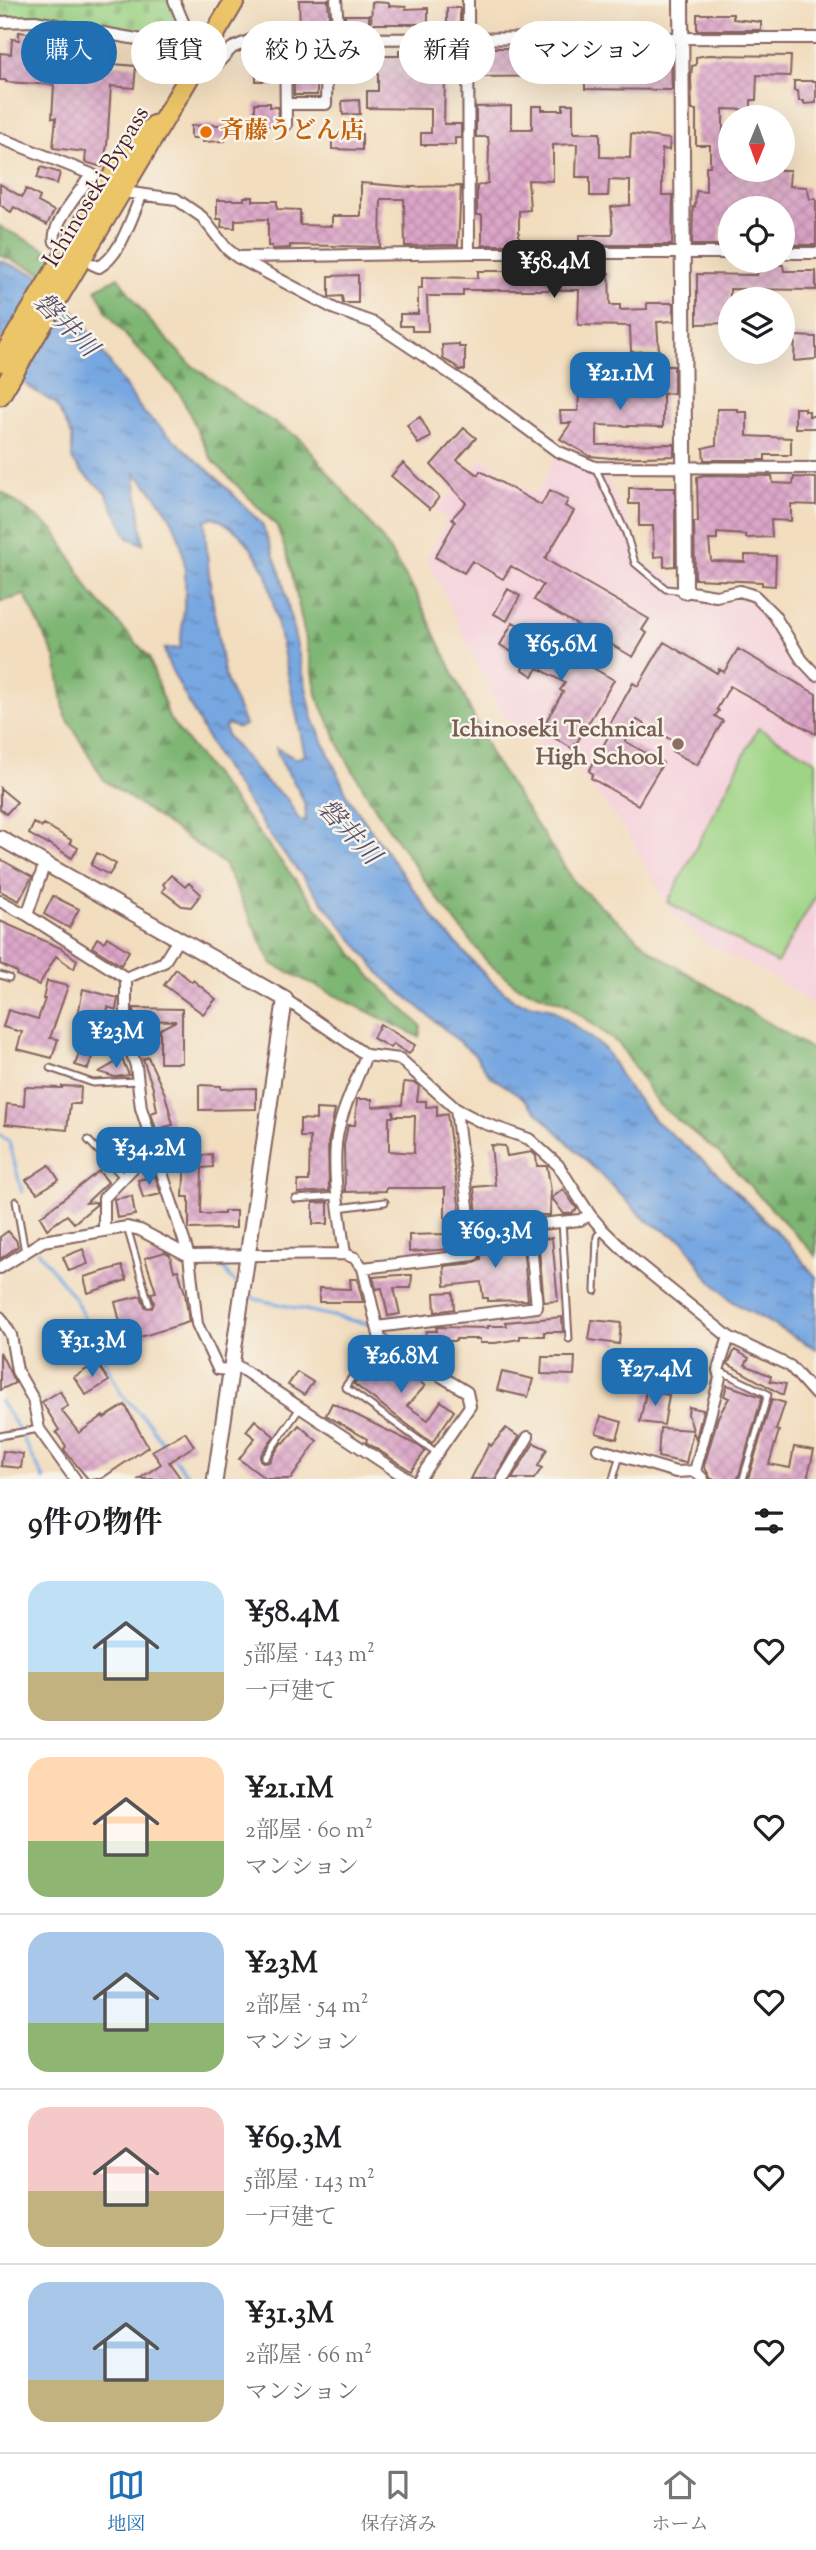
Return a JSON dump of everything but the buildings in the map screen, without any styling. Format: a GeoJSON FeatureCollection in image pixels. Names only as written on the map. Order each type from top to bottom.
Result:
{"type":"FeatureCollection","features":[{"type":"Feature","properties":{"kind":"highway","name":"Ichinoseki Bypass"},"geometry":{"type":"LineString","coordinates":[[223,21],[235,0]]}},
{"type":"Feature","properties":{"kind":"highway","name":"Ichinoseki Bypass"},"geometry":{"type":"LineString","coordinates":[[0,396],[73,257],[116,186],[171,110],[186,84]]}},
{"type":"Feature","properties":{"kind":"highway","name":"Ichinoseki Bypass"},"geometry":{"type":"LineString","coordinates":[[0,362],[73,257]]}},
{"type":"Feature","properties":{"kind":"street"},"geometry":{"type":"LineString","coordinates":[[174,0],[183,21]]}},
{"type":"Feature","properties":{"kind":"street"},"geometry":{"type":"LineString","coordinates":[[336,0],[338,21]]}},
{"type":"Feature","properties":{"kind":"street"},"geometry":{"type":"LineString","coordinates":[[468,0],[468,21]]}},
{"type":"Feature","properties":{"kind":"street"},"geometry":{"type":"LineString","coordinates":[[681,0],[685,591],[716,596],[740,591],[755,596],[774,615],[802,660],[816,675]]}},
{"type":"Feature","properties":{"kind":"street"},"geometry":{"type":"LineString","coordinates":[[0,22],[35,21],[131,38]]}},
{"type":"Feature","properties":{"kind":"street"},"geometry":{"type":"LineString","coordinates":[[495,38],[816,38]]}},
{"type":"Feature","properties":{"kind":"street"},"geometry":{"type":"LineString","coordinates":[[227,53],[241,43]]}},
{"type":"Feature","properties":{"kind":"street"},"geometry":{"type":"LineString","coordinates":[[286,84],[286,125]]}},
{"type":"Feature","properties":{"kind":"street"},"geometry":{"type":"LineString","coordinates":[[286,104],[326,104],[326,84]]}},
{"type":"Feature","properties":{"kind":"street"},"geometry":{"type":"LineString","coordinates":[[468,84],[469,253]]}},
{"type":"Feature","properties":{"kind":"street"},"geometry":{"type":"LineString","coordinates":[[0,138],[116,186],[176,199],[191,207],[237,257],[335,309],[374,323],[466,384],[556,451],[595,467],[816,468]]}},
{"type":"Feature","properties":{"kind":"street"},"geometry":{"type":"LineString","coordinates":[[73,257],[53,235],[60,220],[116,186]]}},
{"type":"Feature","properties":{"kind":"street"},"geometry":{"type":"LineString","coordinates":[[237,257],[718,253]]}},
{"type":"Feature","properties":{"kind":"street"},"geometry":{"type":"LineString","coordinates":[[795,253],[816,253]]}},
{"type":"Feature","properties":{"kind":"street"},"geometry":{"type":"LineString","coordinates":[[0,838],[285,999],[366,1055],[400,1059],[456,1108],[481,1122],[529,1139],[558,1165],[590,1215],[636,1262],[729,1336],[790,1366],[816,1395]]}},
{"type":"Feature","properties":{"kind":"street"},"geometry":{"type":"LineString","coordinates":[[27,915],[45,863]]}},
{"type":"Feature","properties":{"kind":"street"},"geometry":{"type":"LineString","coordinates":[[0,901],[27,915],[126,978]]}},
{"type":"Feature","properties":{"kind":"street"},"geometry":{"type":"LineString","coordinates":[[126,978],[164,962],[178,938]]}},
{"type":"Feature","properties":{"kind":"street"},"geometry":{"type":"LineString","coordinates":[[126,978],[125,1035],[136,1066],[141,1108],[153,1147],[159,1156],[189,1256],[197,1325],[218,1368],[230,1366],[408,1479]]}},
{"type":"Feature","properties":{"kind":"street"},"geometry":{"type":"LineString","coordinates":[[215,1479],[285,999]]}},
{"type":"Feature","properties":{"kind":"street"},"geometry":{"type":"LineString","coordinates":[[345,1254],[338,1208],[336,1144],[341,1121],[366,1055]]}},
{"type":"Feature","properties":{"kind":"street"},"geometry":{"type":"LineString","coordinates":[[363,1268],[474,1255],[456,1108]]}},
{"type":"Feature","properties":{"kind":"street"},"geometry":{"type":"LineString","coordinates":[[104,1230],[104,1198],[153,1147]]}},
{"type":"Feature","properties":{"kind":"street"},"geometry":{"type":"LineString","coordinates":[[470,1231],[580,1220],[590,1215]]}},
{"type":"Feature","properties":{"kind":"street"},"geometry":{"type":"LineString","coordinates":[[377,1327],[537,1307],[529,1223]]}},
{"type":"Feature","properties":{"kind":"street"},"geometry":{"type":"LineString","coordinates":[[0,1268],[43,1241],[127,1227],[139,1230],[189,1256],[345,1254],[355,1258],[363,1268],[380,1339],[467,1392],[470,1406],[419,1479]]}},
{"type":"Feature","properties":{"kind":"street"},"geometry":{"type":"LineString","coordinates":[[0,1317],[11,1335],[18,1371],[33,1399],[39,1429],[75,1479]]}},
{"type":"Feature","properties":{"kind":"street"},"geometry":{"type":"LineString","coordinates":[[598,1448],[675,1475],[699,1475],[720,1378],[718,1370],[729,1336]]}},
{"type":"Feature","properties":{"kind":"street"},"geometry":{"type":"LineString","coordinates":[[503,1479],[527,1437]]}},
{"type":"Feature","properties":{"kind":"lane"},"geometry":{"type":"LineString","coordinates":[[595,467],[626,533],[635,563],[666,589],[685,591]]}},
{"type":"Feature","properties":{"kind":"lane"},"geometry":{"type":"LineString","coordinates":[[0,975],[9,978]]}},
{"type":"Feature","properties":{"kind":"lane"},"geometry":{"type":"LineString","coordinates":[[50,1068],[93,1083],[138,1081]]}},
{"type":"Feature","properties":{"kind":"lane"},"geometry":{"type":"LineString","coordinates":[[88,1140],[123,1177]]}},
{"type":"Feature","properties":{"kind":"lane"},"geometry":{"type":"LineString","coordinates":[[295,1199],[338,1196]]}},
{"type":"Feature","properties":{"kind":"lane"},"geometry":{"type":"LineString","coordinates":[[16,1201],[25,1252]]}},
{"type":"Feature","properties":{"kind":"lane"},"geometry":{"type":"LineString","coordinates":[[338,1208],[385,1202]]}},
{"type":"Feature","properties":{"kind":"lane"},"geometry":{"type":"LineString","coordinates":[[562,1221],[569,1339]]}},
{"type":"Feature","properties":{"kind":"lane"},"geometry":{"type":"LineString","coordinates":[[127,1227],[149,1304]]}},
{"type":"Feature","properties":{"kind":"lane"},"geometry":{"type":"LineString","coordinates":[[595,1291],[597,1236],[603,1230]]}},
{"type":"Feature","properties":{"kind":"lane"},"geometry":{"type":"LineString","coordinates":[[380,1339],[345,1387],[437,1453]]}},
{"type":"Feature","properties":{"kind":"lane"},"geometry":{"type":"LineString","coordinates":[[718,1370],[768,1394],[743,1479]]}},
{"type":"Feature","properties":{"kind":"lane"},"geometry":{"type":"LineString","coordinates":[[265,1458],[300,1408]]}},
{"type":"Feature","properties":{"kind":"lane"},"geometry":{"type":"LineString","coordinates":[[1,1439],[39,1429]]}},
{"type":"Feature","properties":{"kind":"lane"},"geometry":{"type":"LineString","coordinates":[[613,1479],[620,1455]]}},
{"type":"Feature","properties":{"kind":"shaded area","name":"Ichinoseki Technical High School"},"geometry":{"type":"Polygon","coordinates":[[[555,456],[604,474],[630,523],[639,559],[678,582],[684,597],[713,603],[747,599],[766,614],[777,635],[816,682],[816,1008],[775,978],[706,943],[675,917],[624,828],[582,776],[500,712],[427,558],[447,522],[436,508],[469,477],[482,458],[534,496],[555,456]]]}},
{"type":"Feature","properties":{"kind":"green space"},"geometry":{"type":"Polygon","coordinates":[[[0,0],[170,0],[178,21],[131,21],[131,33],[117,30],[117,21],[0,17],[0,0]]]}},
{"type":"Feature","properties":{"kind":"green space"},"geometry":{"type":"Polygon","coordinates":[[[0,226],[63,258],[44,273],[0,255],[0,226]]]}},
{"type":"Feature","properties":{"kind":"green space"},"geometry":{"type":"Polygon","coordinates":[[[118,277],[147,318],[190,364],[251,408],[301,439],[383,540],[418,597],[493,759],[576,884],[653,952],[816,1052],[816,1256],[720,1154],[659,1105],[620,1045],[566,1004],[517,986],[488,963],[431,890],[377,811],[345,757],[318,698],[290,564],[277,526],[212,460],[180,394],[107,312],[96,289],[118,277]]]}},
{"type":"Feature","properties":{"kind":"green space"},"geometry":{"type":"Polygon","coordinates":[[[2,492],[55,531],[92,594],[149,657],[169,718],[372,978],[421,1026],[419,1037],[272,964],[224,864],[104,780],[65,715],[56,659],[25,595],[0,602],[2,492]]]}},
{"type":"Feature","properties":{"kind":"green space"},"geometry":{"type":"Polygon","coordinates":[[[758,728],[816,761],[816,896],[777,963],[668,902],[758,728]]]}},
{"type":"Feature","properties":{"kind":"water","name":"磐井川"},"geometry":{"type":"Polygon","coordinates":[[[0,261],[54,281],[143,412],[219,480],[262,524],[282,578],[313,719],[349,799],[439,925],[489,979],[515,1001],[552,1009],[605,1049],[626,1085],[655,1121],[711,1167],[788,1243],[816,1277],[816,1349],[733,1302],[707,1277],[684,1241],[647,1221],[521,1096],[490,1076],[475,1055],[382,976],[274,841],[217,757],[168,663],[164,649],[180,648],[185,574],[178,534],[168,514],[135,473],[143,544],[128,538],[106,493],[72,460],[72,436],[56,404],[27,386],[8,358],[0,332],[0,261]],[[213,517],[205,520],[208,564],[224,673],[245,725],[239,728],[227,724],[227,736],[265,781],[287,799],[299,820],[305,821],[304,802],[276,748],[296,759],[305,755],[267,574],[245,540],[213,517]]]}},
{"type":"Feature","properties":{"kind":"waterway"},"geometry":{"type":"LineString","coordinates":[[0,1135],[9,1142],[22,1192]]}},
{"type":"Feature","properties":{"kind":"waterway"},"geometry":{"type":"LineString","coordinates":[[38,1251],[75,1299],[121,1394],[150,1424],[165,1448]]}},
{"type":"Feature","properties":{"kind":"waterway"},"geometry":{"type":"LineString","coordinates":[[195,1262],[220,1262],[238,1285]]}},
{"type":"Feature","properties":{"kind":"waterway"},"geometry":{"type":"LineString","coordinates":[[247,1292],[255,1299],[369,1324]]}},
{"type":"Feature","properties":{"kind":"waterway"},"geometry":{"type":"LineString","coordinates":[[0,1401],[16,1425],[44,1479]]}},
{"type":"Feature","properties":{"kind":"waterway"},"geometry":{"type":"LineString","coordinates":[[172,1456],[191,1479]]}},
{"type":"Feature","properties":{"kind":"place","name":"斉藤うどん店"},"geometry":{"type":"Point","coordinates":[206,132]}},
{"type":"Feature","properties":{"kind":"place","name":"Ichinoseki Technical High School"},"geometry":{"type":"Point","coordinates":[678,744]}}]}
